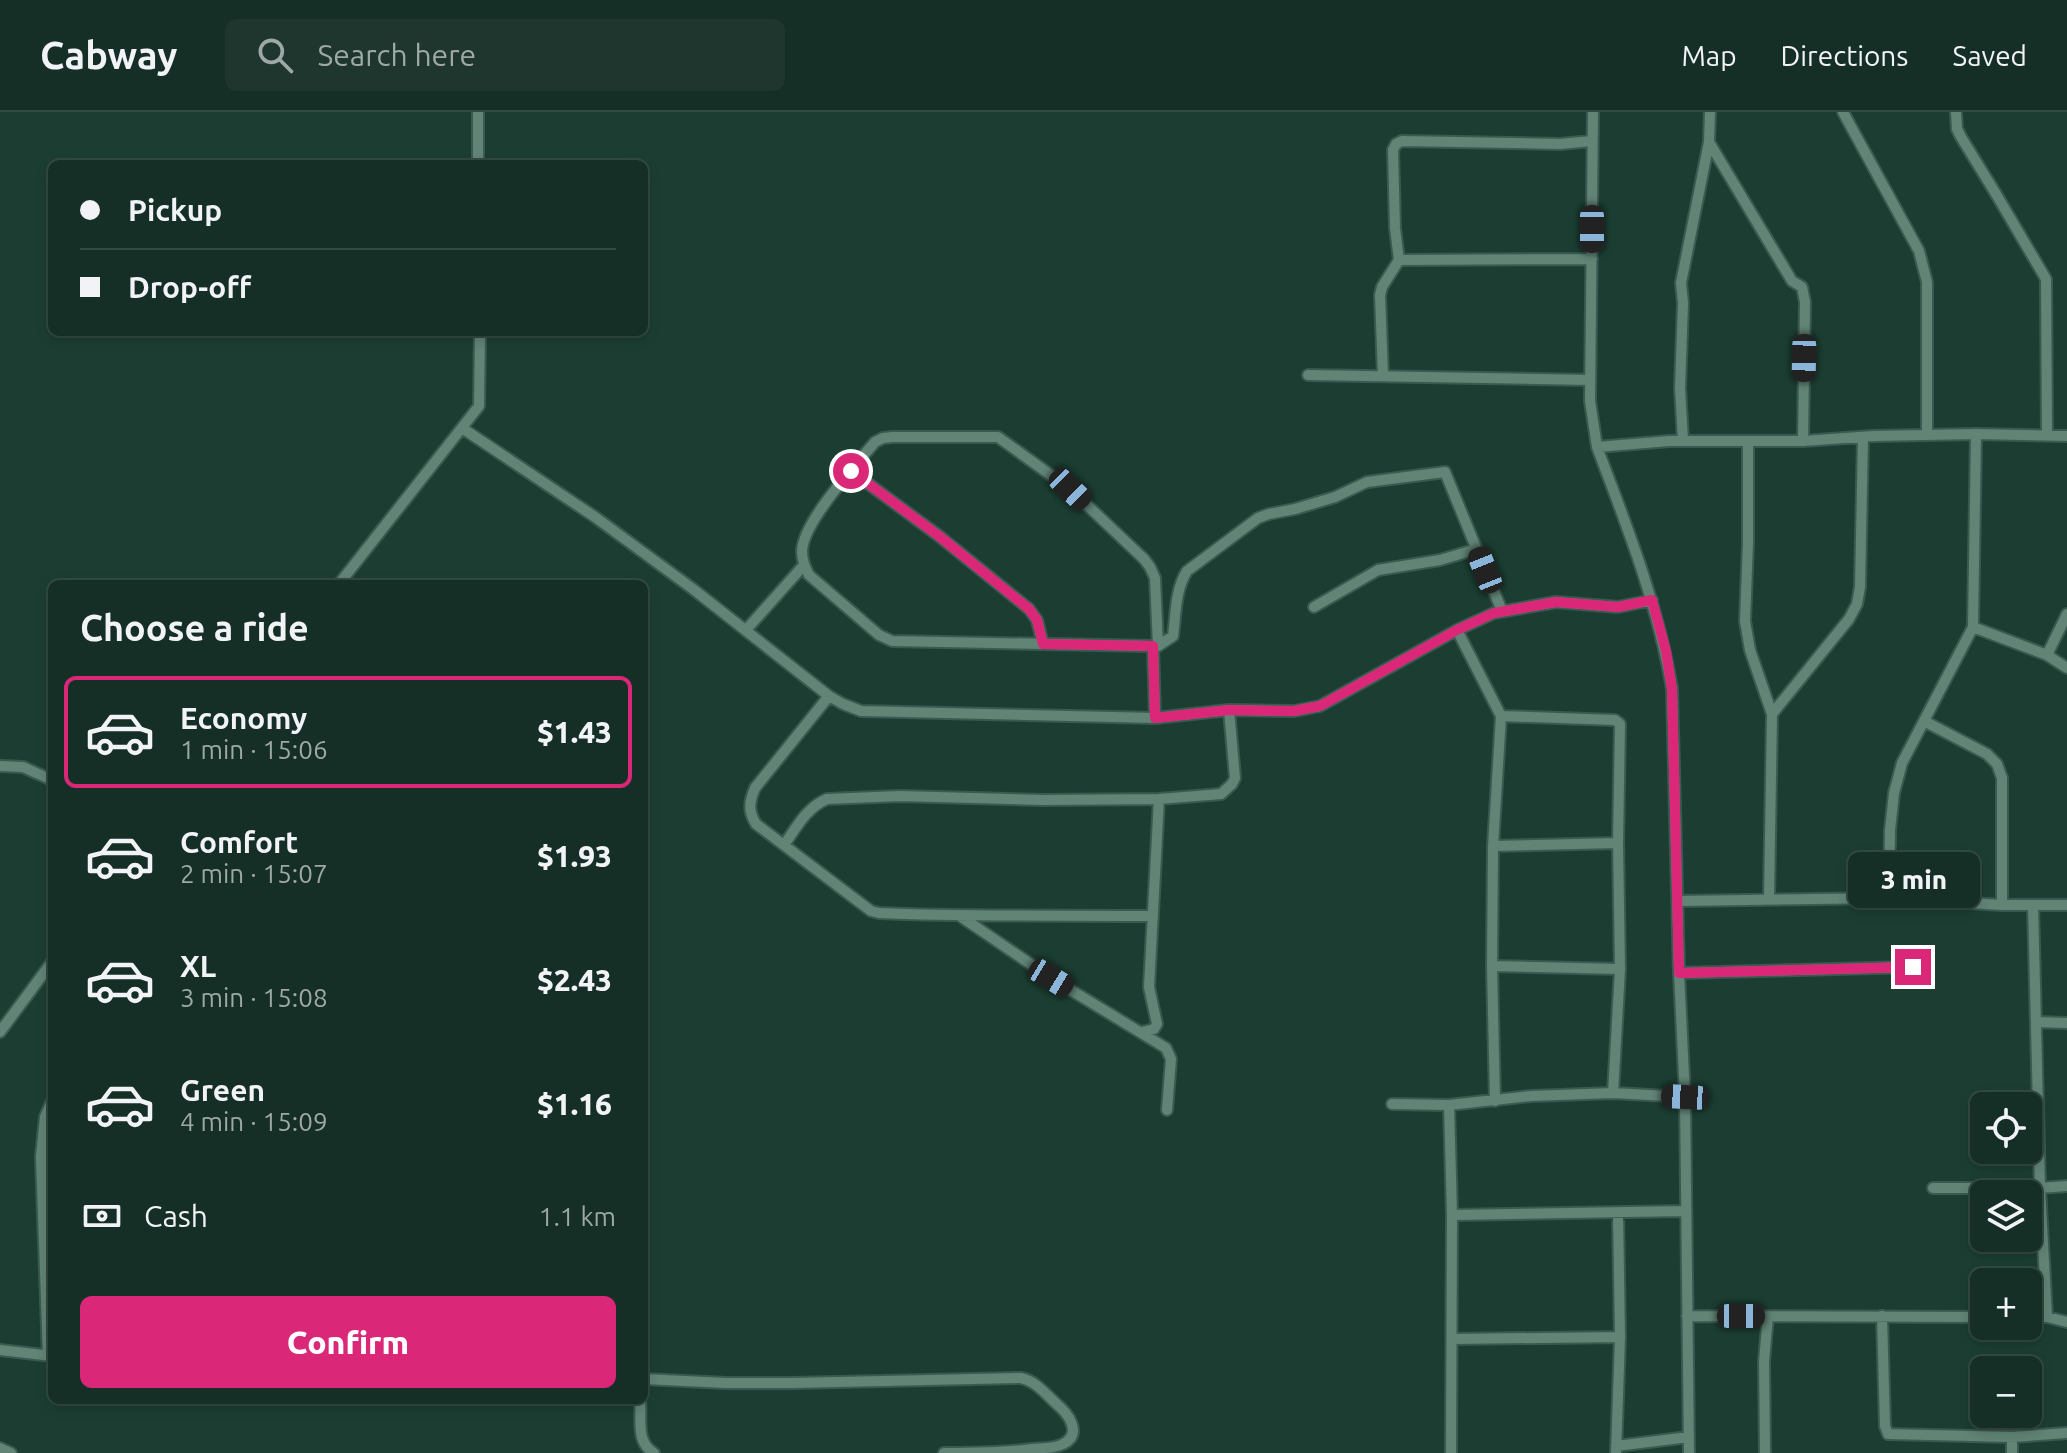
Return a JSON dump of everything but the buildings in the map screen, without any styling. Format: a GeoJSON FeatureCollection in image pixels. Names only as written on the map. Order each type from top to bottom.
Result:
{"type":"FeatureCollection","features":[{"type":"Feature","properties":{"kind":"street"},"geometry":{"type":"LineString","coordinates":[[478,112],[478,160]]}},
{"type":"Feature","properties":{"kind":"street"},"geometry":{"type":"LineString","coordinates":[[1593,112],[1591,411],[1597,447],[1652,600],[1666,651],[1672,689],[1685,1097],[1689,1453]]}},
{"type":"Feature","properties":{"kind":"street"},"geometry":{"type":"LineString","coordinates":[[1683,441],[1681,283],[1709,142],[1710,112]]}},
{"type":"Feature","properties":{"kind":"street"},"geometry":{"type":"LineString","coordinates":[[1843,112],[1919,251],[1925,268],[1927,435]]}},
{"type":"Feature","properties":{"kind":"street"},"geometry":{"type":"LineString","coordinates":[[1956,112],[1961,137],[2046,279],[2047,435]]}},
{"type":"Feature","properties":{"kind":"street"},"geometry":{"type":"LineString","coordinates":[[1383,376],[1380,295],[1399,260],[1393,165],[1396,144],[1402,141],[1560,144],[1592,141]]}},
{"type":"Feature","properties":{"kind":"street"},"geometry":{"type":"LineString","coordinates":[[1709,142],[1792,281],[1802,287],[1805,302],[1803,441]]}},
{"type":"Feature","properties":{"kind":"street"},"geometry":{"type":"LineString","coordinates":[[1399,260],[1592,259]]}},
{"type":"Feature","properties":{"kind":"street"},"geometry":{"type":"LineString","coordinates":[[342,580],[479,406],[480,336]]}},
{"type":"Feature","properties":{"kind":"street"},"geometry":{"type":"LineString","coordinates":[[1308,375],[1590,380]]}},
{"type":"Feature","properties":{"kind":"street"},"geometry":{"type":"LineString","coordinates":[[462,428],[595,517],[829,696],[861,711],[1155,718],[1229,710],[1294,711],[1320,706],[1457,630],[1502,611],[1556,602],[1618,607],[1652,600]]}},
{"type":"Feature","properties":{"kind":"street"},"geometry":{"type":"LineString","coordinates":[[1889,898],[1890,830],[1894,793],[1902,763],[1973,627],[1976,434]]}},
{"type":"Feature","properties":{"kind":"street"},"geometry":{"type":"LineString","coordinates":[[1597,447],[1683,441],[1803,441],[1927,435],[2067,436]]}},
{"type":"Feature","properties":{"kind":"street"},"geometry":{"type":"LineString","coordinates":[[1155,718],[1155,646],[1155,578],[1150,567],[1070,489],[1002,439],[994,436],[883,438],[875,442],[834,489],[805,537],[802,550],[804,565],[820,586],[879,635],[892,641],[1155,646],[1171,638],[1181,580],[1187,571],[1258,518],[1335,497],[1367,482],[1445,472],[1502,611]]}},
{"type":"Feature","properties":{"kind":"street"},"geometry":{"type":"LineString","coordinates":[[1772,714],[1849,619],[1857,604],[1863,437]]}},
{"type":"Feature","properties":{"kind":"street"},"geometry":{"type":"LineString","coordinates":[[1748,441],[1745,621],[1750,650],[1772,714],[1769,899]]}},
{"type":"Feature","properties":{"kind":"street"},"geometry":{"type":"LineString","coordinates":[[851,471],[939,536],[1029,609],[1037,620],[1043,644]]}},
{"type":"Feature","properties":{"kind":"street"},"geometry":{"type":"LineString","coordinates":[[1314,607],[1378,570],[1432,562],[1477,549]]}},
{"type":"Feature","properties":{"kind":"street"},"geometry":{"type":"LineString","coordinates":[[746,630],[804,565]]}},
{"type":"Feature","properties":{"kind":"street"},"geometry":{"type":"LineString","coordinates":[[2047,655],[2067,614]]}},
{"type":"Feature","properties":{"kind":"street"},"geometry":{"type":"LineString","coordinates":[[1973,627],[2047,655],[2067,668]]}},
{"type":"Feature","properties":{"kind":"street"},"geometry":{"type":"LineString","coordinates":[[1457,630],[1501,716],[1493,846],[1495,1101]]}},
{"type":"Feature","properties":{"kind":"street"},"geometry":{"type":"LineString","coordinates":[[829,696],[755,788],[751,798],[751,815],[756,824],[875,912],[960,916],[1152,916]]}},
{"type":"Feature","properties":{"kind":"street"},"geometry":{"type":"LineString","coordinates":[[784,845],[816,803],[827,799],[900,796],[1159,799],[1221,794],[1235,778],[1229,710]]}},
{"type":"Feature","properties":{"kind":"street"},"geometry":{"type":"LineString","coordinates":[[1501,716],[1619,722],[1620,969],[1613,1093]]}},
{"type":"Feature","properties":{"kind":"street"},"geometry":{"type":"LineString","coordinates":[[1924,721],[1987,754],[1997,764],[2002,778],[2002,905]]}},
{"type":"Feature","properties":{"kind":"street"},"geometry":{"type":"LineString","coordinates":[[0,766],[23,767],[48,778]]}},
{"type":"Feature","properties":{"kind":"street"},"geometry":{"type":"LineString","coordinates":[[1142,1032],[1154,1029],[1157,1024],[1149,987],[1159,799]]}},
{"type":"Feature","properties":{"kind":"street"},"geometry":{"type":"LineString","coordinates":[[1493,846],[1618,843]]}},
{"type":"Feature","properties":{"kind":"street"},"geometry":{"type":"LineString","coordinates":[[1677,901],[1889,898],[2002,905],[2067,905]]}},
{"type":"Feature","properties":{"kind":"street"},"geometry":{"type":"LineString","coordinates":[[2033,905],[2040,1180]]}},
{"type":"Feature","properties":{"kind":"street"},"geometry":{"type":"LineString","coordinates":[[960,916],[1051,978],[1166,1048],[1171,1059],[1167,1110]]}},
{"type":"Feature","properties":{"kind":"street"},"geometry":{"type":"LineString","coordinates":[[1492,966],[1620,969]]}},
{"type":"Feature","properties":{"kind":"street"},"geometry":{"type":"LineString","coordinates":[[0,1032],[48,967]]}},
{"type":"Feature","properties":{"kind":"street"},"geometry":{"type":"LineString","coordinates":[[1679,973],[1913,967]]}},
{"type":"Feature","properties":{"kind":"street"},"geometry":{"type":"LineString","coordinates":[[2036,1022],[2067,1023]]}},
{"type":"Feature","properties":{"kind":"street"},"geometry":{"type":"LineString","coordinates":[[1392,1104],[1449,1105],[1531,1096],[1613,1093],[1685,1097]]}},
{"type":"Feature","properties":{"kind":"street"},"geometry":{"type":"LineString","coordinates":[[1449,1105],[1451,1453]]}},
{"type":"Feature","properties":{"kind":"street"},"geometry":{"type":"LineString","coordinates":[[48,1110],[41,1157],[48,1312]]}},
{"type":"Feature","properties":{"kind":"street"},"geometry":{"type":"LineString","coordinates":[[2042,1188],[2067,1186]]}},
{"type":"Feature","properties":{"kind":"street"},"geometry":{"type":"LineString","coordinates":[[1933,1188],[1970,1188]]}},
{"type":"Feature","properties":{"kind":"street"},"geometry":{"type":"LineString","coordinates":[[1452,1215],[1686,1211]]}},
{"type":"Feature","properties":{"kind":"street"},"geometry":{"type":"LineString","coordinates":[[1618,1213],[1620,1337],[1616,1449],[1689,1437]]}},
{"type":"Feature","properties":{"kind":"street"},"geometry":{"type":"LineString","coordinates":[[2042,1225],[2047,1317]]}},
{"type":"Feature","properties":{"kind":"street"},"geometry":{"type":"LineString","coordinates":[[1687,1316],[1970,1317]]}},
{"type":"Feature","properties":{"kind":"street"},"geometry":{"type":"LineString","coordinates":[[1765,1453],[1764,1361],[1768,1316]]}},
{"type":"Feature","properties":{"kind":"street"},"geometry":{"type":"LineString","coordinates":[[1882,1316],[1885,1426],[1888,1434],[2012,1437],[2067,1433]]}},
{"type":"Feature","properties":{"kind":"street"},"geometry":{"type":"LineString","coordinates":[[2042,1317],[2067,1322]]}},
{"type":"Feature","properties":{"kind":"street"},"geometry":{"type":"LineString","coordinates":[[1452,1339],[1620,1337]]}},
{"type":"Feature","properties":{"kind":"street"},"geometry":{"type":"LineString","coordinates":[[0,1350],[48,1356]]}},
{"type":"Feature","properties":{"kind":"street"},"geometry":{"type":"LineString","coordinates":[[648,1379],[792,1383],[1027,1379],[1067,1414],[1073,1425],[1067,1442],[1053,1447],[1001,1453],[944,1453]]}},
{"type":"Feature","properties":{"kind":"street"},"geometry":{"type":"LineString","coordinates":[[640,1404],[641,1440],[654,1453]]}},
{"type":"Feature","properties":{"kind":"street"},"geometry":{"type":"LineString","coordinates":[[2012,1437],[2012,1453]]}},
{"type":"Feature","properties":{"kind":"street"},"geometry":{"type":"LineString","coordinates":[[0,1448],[11,1453]]}},
{"type":"Feature","properties":{"kind":"route"},"geometry":{"type":"LineString","coordinates":[[851,471],[939,536],[1029,609],[1037,620],[1043,644],[1153,646],[1155,718],[1229,710],[1294,711],[1320,706],[1457,630],[1494,613],[1556,602],[1618,607],[1652,600],[1666,651],[1672,689],[1679,973],[1913,967]]}}]}
